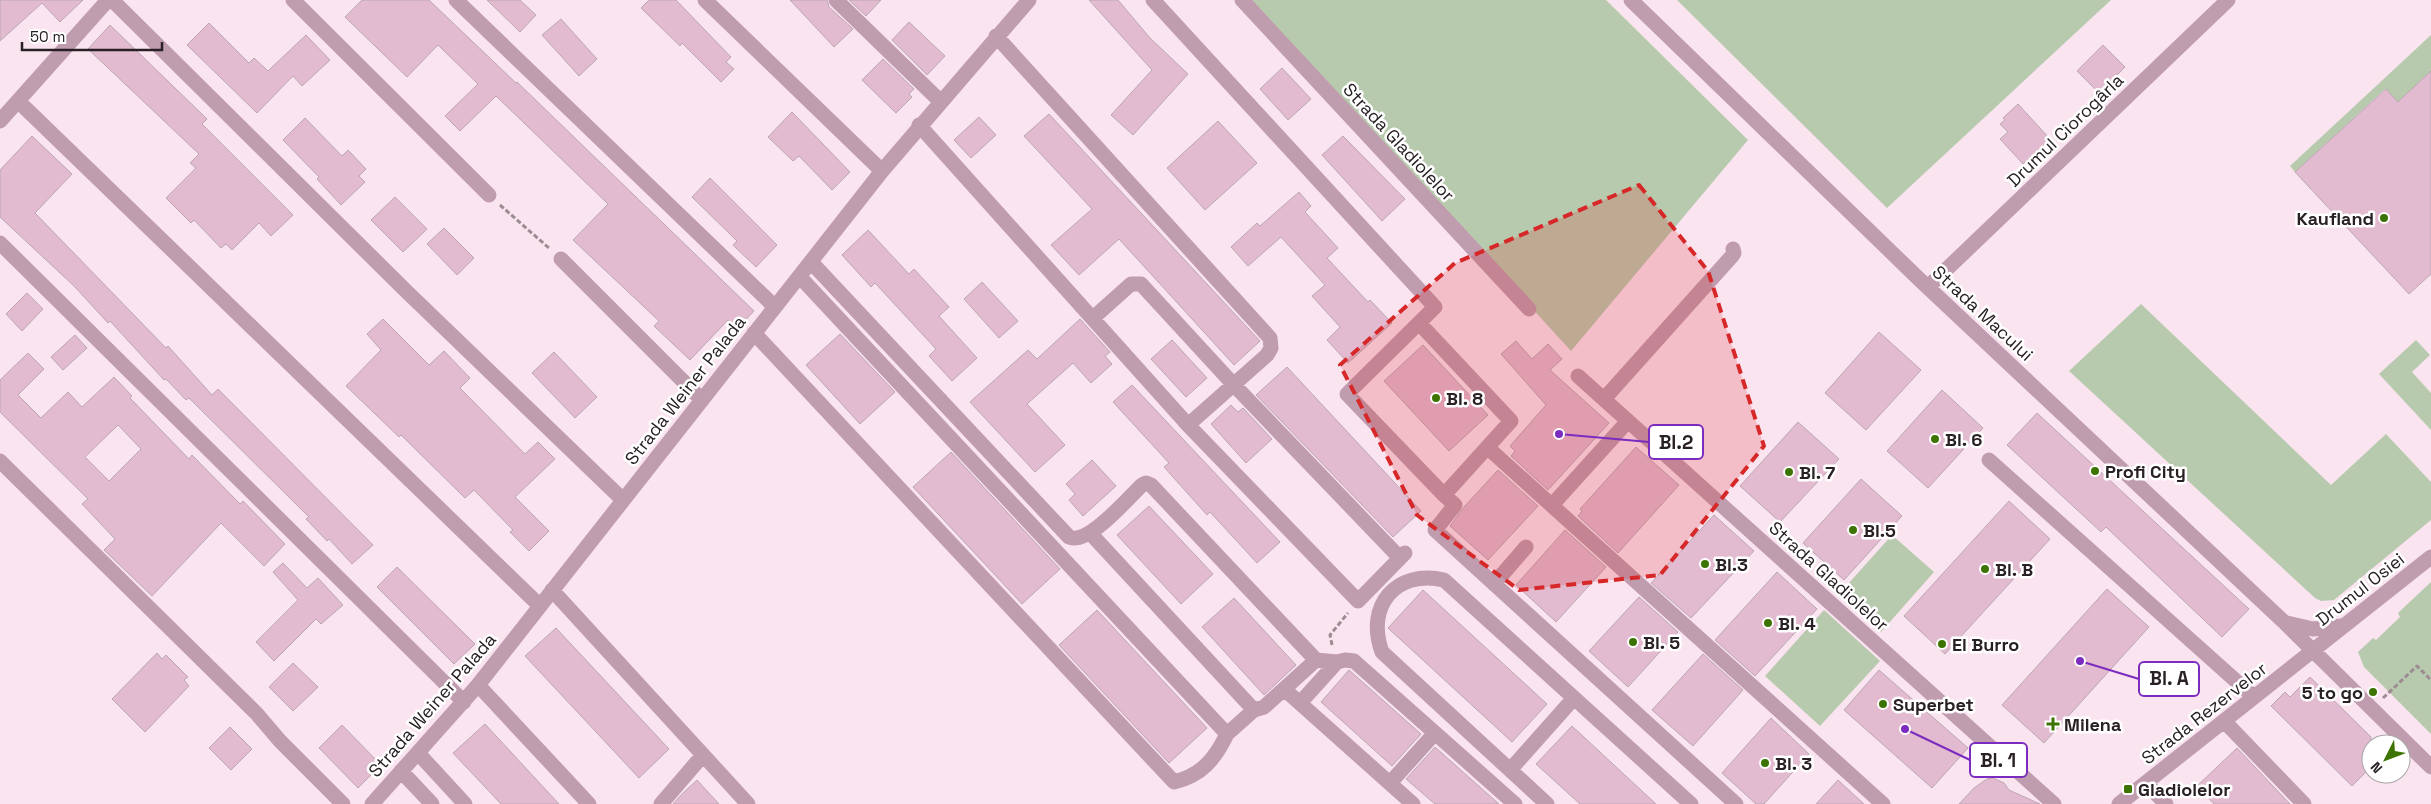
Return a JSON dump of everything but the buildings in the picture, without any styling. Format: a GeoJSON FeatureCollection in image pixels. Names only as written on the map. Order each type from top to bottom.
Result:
{"type":"FeatureCollection","features":[{"type":"Feature","properties":{"kind":"street"},"geometry":{"type":"LineString","coordinates":[[293,0],[489,195]]}},
{"type":"Feature","properties":{"kind":"street"},"geometry":{"type":"LineString","coordinates":[[456,0],[775,307]]}},
{"type":"Feature","properties":{"kind":"street"},"geometry":{"type":"LineString","coordinates":[[705,0],[882,171]]}},
{"type":"Feature","properties":{"kind":"street"},"geometry":{"type":"LineString","coordinates":[[836,0],[940,101]]}},
{"type":"Feature","properties":{"kind":"street","name":"Strada Weiner Palada"},"geometry":{"type":"LineString","coordinates":[[372,804],[478,685],[882,171],[940,101],[1029,0]]}},
{"type":"Feature","properties":{"kind":"street"},"geometry":{"type":"LineString","coordinates":[[1153,0],[1434,308],[1348,394],[1455,506],[1435,530],[1736,804]]}},
{"type":"Feature","properties":{"kind":"street","name":"Strada Gladiolelor"},"geometry":{"type":"LineString","coordinates":[[1242,0],[1529,309]]}},
{"type":"Feature","properties":{"kind":"street","name":"Strada Macului"},"geometry":{"type":"LineString","coordinates":[[1630,0],[1928,287],[2313,651]]}},
{"type":"Feature","properties":{"kind":"street","name":"Drumul Ciorogârla"},"geometry":{"type":"LineString","coordinates":[[1928,287],[2228,0]]}},
{"type":"Feature","properties":{"kind":"street"},"geometry":{"type":"LineString","coordinates":[[0,121],[104,2],[623,500]]}},
{"type":"Feature","properties":{"kind":"street"},"geometry":{"type":"LineString","coordinates":[[996,36],[1270,338],[1271,348],[1267,355],[1188,424]]}},
{"type":"Feature","properties":{"kind":"street"},"geometry":{"type":"LineString","coordinates":[[18,101],[539,605]]}},
{"type":"Feature","properties":{"kind":"street"},"geometry":{"type":"LineString","coordinates":[[919,126],[1188,424],[1358,601],[1402,556],[1233,384],[1141,284],[1131,284],[1093,318]]}},
{"type":"Feature","properties":{"kind":"street"},"geometry":{"type":"LineString","coordinates":[[0,244],[464,702]]}},
{"type":"Feature","properties":{"kind":"street"},"geometry":{"type":"LineString","coordinates":[[1604,399],[1732,256],[1733,249]]}},
{"type":"Feature","properties":{"kind":"street"},"geometry":{"type":"LineString","coordinates":[[561,259],[702,400]]}},
{"type":"Feature","properties":{"kind":"street"},"geometry":{"type":"LineString","coordinates":[[811,262],[1069,537],[1077,539],[1091,534],[1142,485],[1146,483],[1151,485],[1316,660],[1354,661],[1515,804]]}},
{"type":"Feature","properties":{"kind":"street"},"geometry":{"type":"LineString","coordinates":[[800,276],[1228,734]]}},
{"type":"Feature","properties":{"kind":"street"},"geometry":{"type":"LineString","coordinates":[[1419,323],[1511,421],[1444,495]]}},
{"type":"Feature","properties":{"kind":"street"},"geometry":{"type":"LineString","coordinates":[[754,333],[1174,782],[1190,778],[1202,770],[1221,748],[1228,734],[1254,710],[1264,707],[1316,660]]}},
{"type":"Feature","properties":{"kind":"street","name":"Strada Gladiolelor"},"geometry":{"type":"LineString","coordinates":[[1578,376],[2054,804]]}},
{"type":"Feature","properties":{"kind":"street"},"geometry":{"type":"LineString","coordinates":[[1552,505],[1628,421]]}},
{"type":"Feature","properties":{"kind":"street"},"geometry":{"type":"LineString","coordinates":[[1488,448],[1765,700],[1883,804]]}},
{"type":"Feature","properties":{"kind":"street"},"geometry":{"type":"LineString","coordinates":[[1989,460],[2254,697]]}},
{"type":"Feature","properties":{"kind":"street"},"geometry":{"type":"LineString","coordinates":[[0,461],[194,652],[343,804]]}},
{"type":"Feature","properties":{"kind":"street"},"geometry":{"type":"LineString","coordinates":[[1091,534],[1254,710]]}},
{"type":"Feature","properties":{"kind":"street"},"geometry":{"type":"LineString","coordinates":[[1494,584],[1526,547]]}},
{"type":"Feature","properties":{"kind":"street","name":"Drumul Osiei"},"geometry":{"type":"LineString","coordinates":[[2313,651],[2431,557]]}},
{"type":"Feature","properties":{"kind":"street"},"geometry":{"type":"LineString","coordinates":[[1547,804],[1382,652],[1377,638],[1376,625],[1379,610],[1387,597],[1399,586],[1414,579],[1432,577],[1444,580],[1691,804]]}},
{"type":"Feature","properties":{"kind":"street"},"geometry":{"type":"LineString","coordinates":[[552,590],[748,804]]}},
{"type":"Feature","properties":{"kind":"street"},"geometry":{"type":"LineString","coordinates":[[2282,621],[2313,629],[2345,625]]}},
{"type":"Feature","properties":{"kind":"street"},"geometry":{"type":"LineString","coordinates":[[2313,651],[2431,767]]}},
{"type":"Feature","properties":{"kind":"street","name":"Strada Rezervelor"},"geometry":{"type":"LineString","coordinates":[[2126,802],[2146,783],[2313,651]]}},
{"type":"Feature","properties":{"kind":"street"},"geometry":{"type":"LineString","coordinates":[[1300,703],[1337,662]]}},
{"type":"Feature","properties":{"kind":"street"},"geometry":{"type":"LineString","coordinates":[[478,685],[589,804]]}},
{"type":"Feature","properties":{"kind":"street"},"geometry":{"type":"LineString","coordinates":[[1284,690],[1413,804]]}},
{"type":"Feature","properties":{"kind":"street"},"geometry":{"type":"LineString","coordinates":[[1510,770],[1574,698]]}},
{"type":"Feature","properties":{"kind":"street"},"geometry":{"type":"LineString","coordinates":[[2224,721],[2304,804]]}},
{"type":"Feature","properties":{"kind":"street"},"geometry":{"type":"LineString","coordinates":[[1390,783],[1434,733]]}},
{"type":"Feature","properties":{"kind":"street"},"geometry":{"type":"LineString","coordinates":[[418,753],[465,804]]}},
{"type":"Feature","properties":{"kind":"street"},"geometry":{"type":"LineString","coordinates":[[660,804],[703,755]]}},
{"type":"Feature","properties":{"kind":"street"},"geometry":{"type":"LineString","coordinates":[[401,771],[432,804]]}},
{"type":"Feature","properties":{"kind":"street"},"geometry":{"type":"LineString","coordinates":[[2146,783],[2166,804]]}},
{"type":"Feature","properties":{"kind":"path"},"geometry":{"type":"LineString","coordinates":[[489,195],[561,259]]}},
{"type":"Feature","properties":{"kind":"path"},"geometry":{"type":"LineString","coordinates":[[1337,662],[1330,635],[1358,601]]}},
{"type":"Feature","properties":{"kind":"path"},"geometry":{"type":"LineString","coordinates":[[2372,709],[2416,666],[2431,680]]}},
{"type":"Feature","properties":{"kind":"highlighted area"},"geometry":{"type":"Polygon","coordinates":[[[1639,185],[1708,271],[1764,446],[1660,575],[1519,590],[1417,515],[1340,365],[1455,263],[1639,185]]]}},
{"type":"Feature","properties":{"kind":"green space"},"geometry":{"type":"Polygon","coordinates":[[[1251,0],[1606,0],[1748,140],[1571,351],[1251,0]]]}},
{"type":"Feature","properties":{"kind":"green space"},"geometry":{"type":"Polygon","coordinates":[[[1677,0],[2111,0],[1887,208],[1677,0]]]}},
{"type":"Feature","properties":{"kind":"green space"},"geometry":{"type":"Polygon","coordinates":[[[2431,35],[2431,71],[2398,102],[2385,89],[2295,172],[2290,166],[2431,35]]]}},
{"type":"Feature","properties":{"kind":"green space"},"geometry":{"type":"Polygon","coordinates":[[[2141,304],[2331,485],[2386,434],[2431,482],[2431,520],[2334,600],[2321,601],[2315,598],[2069,371],[2141,304]]]}},
{"type":"Feature","properties":{"kind":"green space"},"geometry":{"type":"Polygon","coordinates":[[[2416,340],[2430,355],[2412,372],[2431,393],[2431,430],[2379,374],[2416,340]]]}},
{"type":"Feature","properties":{"kind":"green space"},"geometry":{"type":"Polygon","coordinates":[[[1892,535],[1934,572],[1881,632],[1839,594],[1892,535]]]}},
{"type":"Feature","properties":{"kind":"green space"},"geometry":{"type":"Polygon","coordinates":[[[2431,582],[2431,734],[2364,667],[2358,652],[2373,638],[2376,640],[2400,617],[2398,613],[2431,582]]]}},
{"type":"Feature","properties":{"kind":"green space"},"geometry":{"type":"Polygon","coordinates":[[[1824,610],[1880,661],[1820,726],[1765,676],[1824,610]]]}},
{"type":"Feature","properties":{"kind":"place","name":"Kaufland"},"geometry":{"type":"Point","coordinates":[2384,218]}},
{"type":"Feature","properties":{"kind":"place","name":"Bl. 8"},"geometry":{"type":"Point","coordinates":[1436,398]}},
{"type":"Feature","properties":{"kind":"place","name":"Bl.2"},"geometry":{"type":"Point","coordinates":[1559,434]}},
{"type":"Feature","properties":{"kind":"place","name":"Bl. 6"},"geometry":{"type":"Point","coordinates":[1935,439]}},
{"type":"Feature","properties":{"kind":"place","name":"Profi City"},"geometry":{"type":"Point","coordinates":[2095,471]}},
{"type":"Feature","properties":{"kind":"place","name":"Bl. 7"},"geometry":{"type":"Point","coordinates":[1789,472]}},
{"type":"Feature","properties":{"kind":"place","name":"Bl.5"},"geometry":{"type":"Point","coordinates":[1853,530]}},
{"type":"Feature","properties":{"kind":"place","name":"Bl.3"},"geometry":{"type":"Point","coordinates":[1705,564]}},
{"type":"Feature","properties":{"kind":"place","name":"Bl. B"},"geometry":{"type":"Point","coordinates":[1985,569]}},
{"type":"Feature","properties":{"kind":"place","name":"Bl. 4"},"geometry":{"type":"Point","coordinates":[1768,623]}},
{"type":"Feature","properties":{"kind":"place","name":"Bl. 5"},"geometry":{"type":"Point","coordinates":[1633,642]}},
{"type":"Feature","properties":{"kind":"place","name":"El Burro"},"geometry":{"type":"Point","coordinates":[1942,644]}},
{"type":"Feature","properties":{"kind":"place","name":"Bl. A"},"geometry":{"type":"Point","coordinates":[2080,661]}},
{"type":"Feature","properties":{"kind":"place","name":"5 to go"},"geometry":{"type":"Point","coordinates":[2373,692]}},
{"type":"Feature","properties":{"kind":"place","name":"Superbet"},"geometry":{"type":"Point","coordinates":[1883,704]}},
{"type":"Feature","properties":{"kind":"place","name":"Milena"},"geometry":{"type":"Point","coordinates":[2053,724]}},
{"type":"Feature","properties":{"kind":"place","name":"Bl. 1"},"geometry":{"type":"Point","coordinates":[1905,729]}},
{"type":"Feature","properties":{"kind":"place","name":"Bl. 3"},"geometry":{"type":"Point","coordinates":[1765,763]}},
{"type":"Feature","properties":{"kind":"place","name":"Gladiolelor"},"geometry":{"type":"Point","coordinates":[2128,789]}}]}
